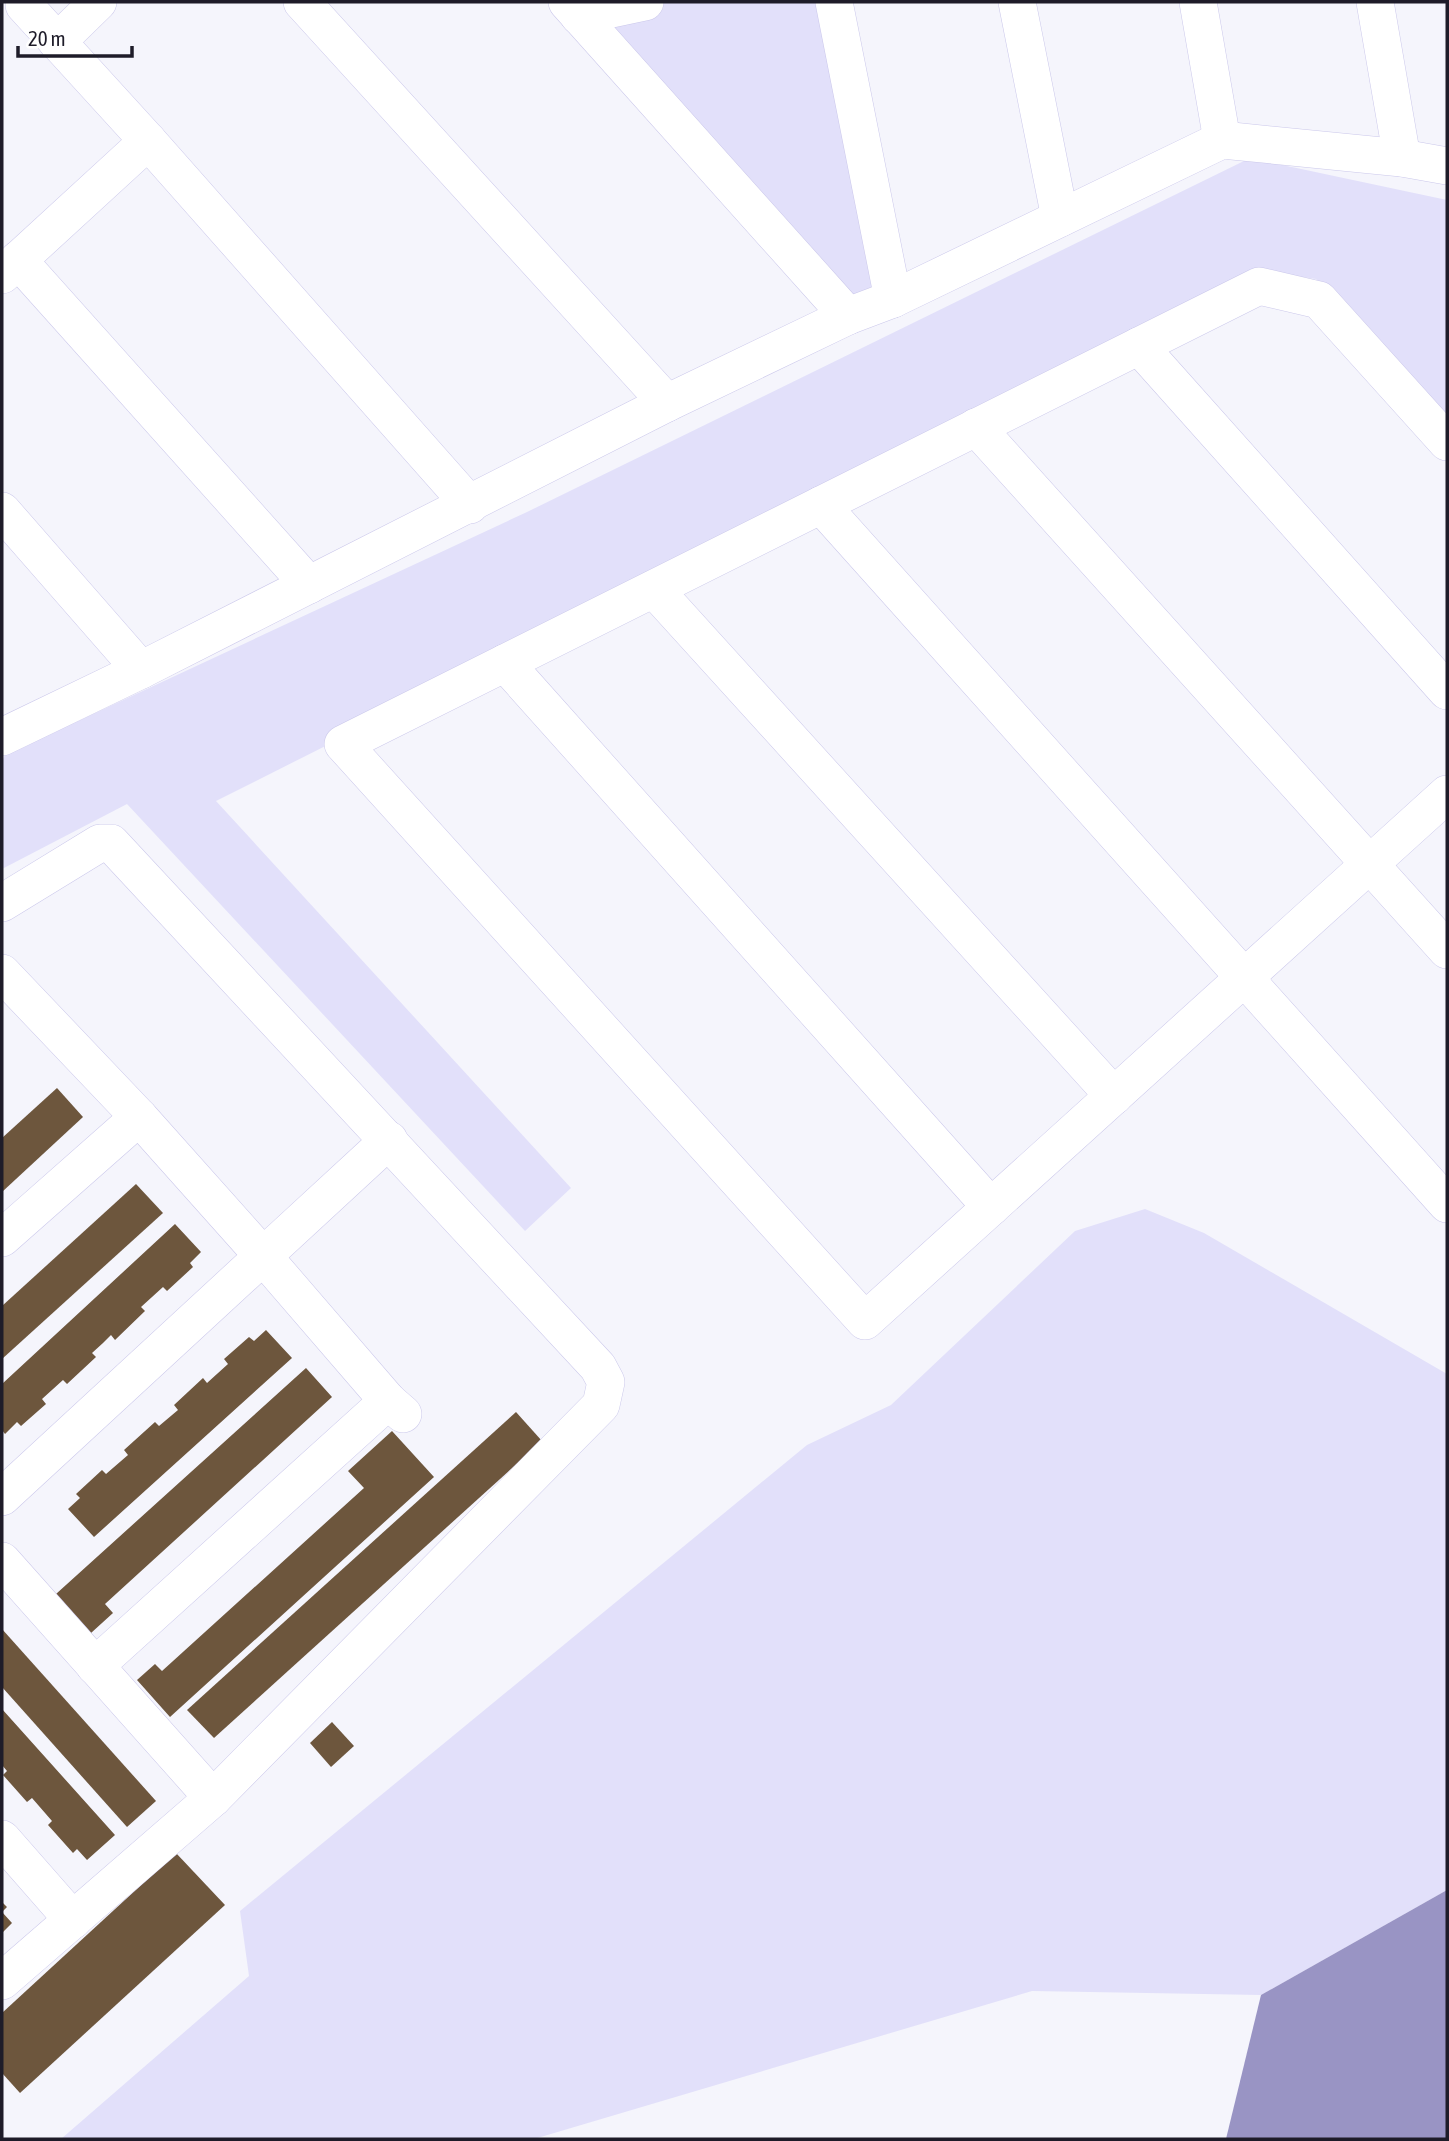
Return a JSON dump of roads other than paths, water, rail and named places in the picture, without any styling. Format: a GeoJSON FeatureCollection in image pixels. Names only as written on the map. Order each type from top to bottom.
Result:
{"type":"FeatureCollection","features":[{"type":"Feature","properties":{"kind":"street"},"geometry":{"type":"LineString","coordinates":[[57,42],[98,2]]}},
{"type":"Feature","properties":{"kind":"street"},"geometry":{"type":"LineString","coordinates":[[302,2],[667,403]]}},
{"type":"Feature","properties":{"kind":"street"},"geometry":{"type":"LineString","coordinates":[[573,9],[645,2]]}},
{"type":"Feature","properties":{"kind":"street"},"geometry":{"type":"LineString","coordinates":[[834,2],[893,299]]}},
{"type":"Feature","properties":{"kind":"street"},"geometry":{"type":"LineString","coordinates":[[1017,2],[1060,218]]}},
{"type":"Feature","properties":{"kind":"street"},"geometry":{"type":"LineString","coordinates":[[1198,2],[1222,140]]}},
{"type":"Feature","properties":{"kind":"street"},"geometry":{"type":"LineString","coordinates":[[1375,2],[1402,158]]}},
{"type":"Feature","properties":{"kind":"street"},"geometry":{"type":"LineString","coordinates":[[573,9],[848,316]]}},
{"type":"Feature","properties":{"kind":"street"},"geometry":{"type":"LineString","coordinates":[[18,11],[57,42],[148,141],[470,505]]}},
{"type":"Feature","properties":{"kind":"street"},"geometry":{"type":"LineString","coordinates":[[2,737],[470,505],[667,403],[848,316],[893,299],[1222,140],[1402,158],[1447,166]]}},
{"type":"Feature","properties":{"kind":"street"},"geometry":{"type":"LineString","coordinates":[[148,141],[10,267],[309,585]]}},
{"type":"Feature","properties":{"kind":"street"},"geometry":{"type":"LineString","coordinates":[[1447,442],[1319,300],[1259,286],[343,744],[865,1321],[1447,794]]}},
{"type":"Feature","properties":{"kind":"street"},"geometry":{"type":"LineString","coordinates":[[1139,346],[1447,691]]}},
{"type":"Feature","properties":{"kind":"street"},"geometry":{"type":"LineString","coordinates":[[976,427],[1447,950]]}},
{"type":"Feature","properties":{"kind":"street"},"geometry":{"type":"LineString","coordinates":[[821,505],[1447,1204]]}},
{"type":"Feature","properties":{"kind":"street"},"geometry":{"type":"LineString","coordinates":[[2,511],[141,670]]}},
{"type":"Feature","properties":{"kind":"street"},"geometry":{"type":"LineString","coordinates":[[654,589],[1114,1096]]}},
{"type":"Feature","properties":{"kind":"street"},"geometry":{"type":"LineString","coordinates":[[505,663],[991,1207]]}},
{"type":"Feature","properties":{"kind":"street"},"geometry":{"type":"LineString","coordinates":[[2,903],[100,843],[111,843],[598,1367],[606,1382],[601,1405],[214,1798],[2,1980]]}},
{"type":"Feature","properties":{"kind":"street"},"geometry":{"type":"LineString","coordinates":[[2,973],[139,1117],[396,1407],[95,1666]]}},
{"type":"Feature","properties":{"kind":"street"},"geometry":{"type":"LineString","coordinates":[[2,1238],[139,1117]]}},
{"type":"Feature","properties":{"kind":"street"},"geometry":{"type":"LineString","coordinates":[[2,1497],[389,1140]]}},
{"type":"Feature","properties":{"kind":"street"},"geometry":{"type":"LineString","coordinates":[[2,1561],[214,1798]]}},
{"type":"Feature","properties":{"kind":"street"},"geometry":{"type":"LineString","coordinates":[[2,1839],[73,1920]]}}]}
